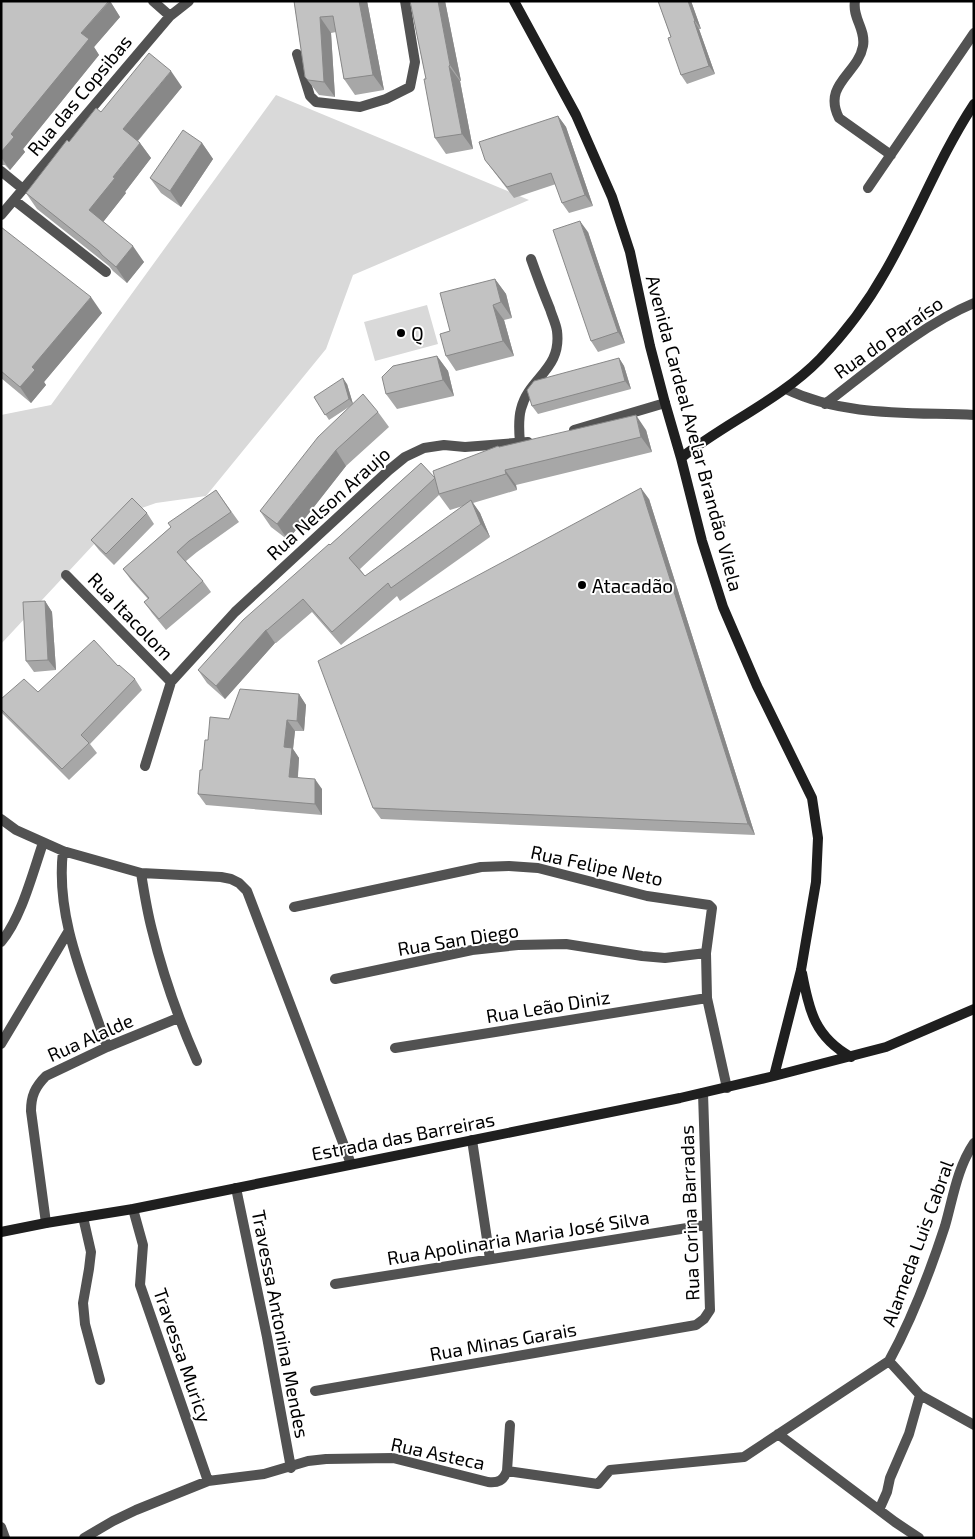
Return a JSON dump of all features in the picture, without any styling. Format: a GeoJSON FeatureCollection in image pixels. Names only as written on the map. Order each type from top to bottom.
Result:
{"type":"FeatureCollection","features":[{"type":"Feature","properties":{"kind":"main road","name":"Avenida Cardeal Avelar Brandão Vilela"},"geometry":{"type":"LineString","coordinates":[[514,1],[576,115],[612,197],[630,252],[650,346],[702,541],[723,607],[757,686],[812,798],[818,838],[816,882],[801,970],[774,1076]]}},
{"type":"Feature","properties":{"kind":"main road"},"geometry":{"type":"LineString","coordinates":[[681,458],[699,444],[786,389],[818,361],[837,341],[854,320],[885,272],[957,131],[974,104]]}},
{"type":"Feature","properties":{"kind":"main road","name":"Avenida Cardeal Avelar Brandão Vilela"},"geometry":{"type":"LineString","coordinates":[[801,970],[816,1025],[837,1049],[851,1057]]}},
{"type":"Feature","properties":{"kind":"main road","name":"Estrada das Barreiras"},"geometry":{"type":"LineString","coordinates":[[1,1232],[134,1209],[727,1088],[851,1057],[886,1046],[974,1008]]}},
{"type":"Feature","properties":{"kind":"street"},"geometry":{"type":"LineString","coordinates":[[153,1],[170,16]]}},
{"type":"Feature","properties":{"kind":"street","name":"Rua das Copsibas"},"geometry":{"type":"LineString","coordinates":[[1,215],[170,16],[189,1]]}},
{"type":"Feature","properties":{"kind":"street"},"geometry":{"type":"LineString","coordinates":[[296,54],[310,96],[316,102],[360,107],[410,87],[415,62],[405,1]]}},
{"type":"Feature","properties":{"kind":"street"},"geometry":{"type":"LineString","coordinates":[[855,1],[854,9],[863,33],[863,46],[858,58],[838,86],[834,96],[834,108],[839,118],[891,155]]}},
{"type":"Feature","properties":{"kind":"street"},"geometry":{"type":"LineString","coordinates":[[868,188],[974,33]]}},
{"type":"Feature","properties":{"kind":"street"},"geometry":{"type":"LineString","coordinates":[[1,171],[23,189]]}},
{"type":"Feature","properties":{"kind":"street"},"geometry":{"type":"LineString","coordinates":[[14,200],[106,272]]}},
{"type":"Feature","properties":{"kind":"street"},"geometry":{"type":"LineString","coordinates":[[520,443],[519,420],[521,408],[527,395],[549,368],[555,356],[557,342],[557,329],[531,259]]}},
{"type":"Feature","properties":{"kind":"street","name":"Rua do Paraíso"},"geometry":{"type":"LineString","coordinates":[[825,404],[933,324],[957,310],[974,303]]}},
{"type":"Feature","properties":{"kind":"street"},"geometry":{"type":"LineString","coordinates":[[786,389],[825,404],[860,410],[974,414]]}},
{"type":"Feature","properties":{"kind":"street"},"geometry":{"type":"LineString","coordinates":[[563,434],[665,403]]}},
{"type":"Feature","properties":{"kind":"street","name":"Rua Nelson Araujo"},"geometry":{"type":"LineString","coordinates":[[145,766],[170,682],[235,612],[405,457],[424,448],[444,445],[465,447],[537,440]]}},
{"type":"Feature","properties":{"kind":"street","name":"Rua Itacolom"},"geometry":{"type":"LineString","coordinates":[[66,575],[170,682]]}},
{"type":"Feature","properties":{"kind":"street"},"geometry":{"type":"LineString","coordinates":[[2,820],[16,830],[63,851],[141,873],[221,877],[239,883],[247,891],[351,1164]]}},
{"type":"Feature","properties":{"kind":"street"},"geometry":{"type":"LineString","coordinates":[[1,942],[8,934],[18,912],[43,843]]}},
{"type":"Feature","properties":{"kind":"street"},"geometry":{"type":"LineString","coordinates":[[63,851],[61,886],[68,932],[107,1046]]}},
{"type":"Feature","properties":{"kind":"street","name":"Rua Felipe Neto"},"geometry":{"type":"LineString","coordinates":[[294,907],[481,867],[509,866],[538,868],[647,896],[709,905],[712,908],[706,953],[707,998],[727,1088]]}},
{"type":"Feature","properties":{"kind":"street"},"geometry":{"type":"LineString","coordinates":[[141,873],[151,929],[178,1018],[196,1061]]}},
{"type":"Feature","properties":{"kind":"street"},"geometry":{"type":"LineString","coordinates":[[1,1044],[68,932]]}},
{"type":"Feature","properties":{"kind":"street","name":"Rua San Diego"},"geometry":{"type":"LineString","coordinates":[[335,979],[472,950],[518,945],[566,944],[665,958],[706,953]]}},
{"type":"Feature","properties":{"kind":"street","name":"Rua Leão Diniz"},"geometry":{"type":"LineString","coordinates":[[395,1048],[707,998]]}},
{"type":"Feature","properties":{"kind":"street","name":"Rua Alalde"},"geometry":{"type":"LineString","coordinates":[[46,1223],[31,1111],[31,1099],[39,1083],[46,1076],[107,1046],[178,1018]]}},
{"type":"Feature","properties":{"kind":"street","name":"Rua Corina Barradas"},"geometry":{"type":"LineString","coordinates":[[696,1325],[704,1319],[710,1310],[703,1093]]}},
{"type":"Feature","properties":{"kind":"street"},"geometry":{"type":"LineString","coordinates":[[472,1140],[490,1258]]}},
{"type":"Feature","properties":{"kind":"street","name":"Alameda Luis Cabral"},"geometry":{"type":"LineString","coordinates":[[744,1457],[889,1361],[900,1342],[920,1293],[944,1227],[961,1168],[974,1143]]}},
{"type":"Feature","properties":{"kind":"street","name":"Travessa Antonina Mendes"},"geometry":{"type":"LineString","coordinates":[[236,1188],[267,1337],[291,1468]]}},
{"type":"Feature","properties":{"kind":"street","name":"Travessa Muricy"},"geometry":{"type":"LineString","coordinates":[[134,1209],[143,1246],[140,1285],[208,1481]]}},
{"type":"Feature","properties":{"kind":"street"},"geometry":{"type":"LineString","coordinates":[[83,1217],[90,1252],[83,1303],[84,1317],[100,1380]]}},
{"type":"Feature","properties":{"kind":"street","name":"Rua Apolinaria Maria José Silva"},"geometry":{"type":"LineString","coordinates":[[335,1284],[706,1225]]}},
{"type":"Feature","properties":{"kind":"street","name":"Rua Minas Garais"},"geometry":{"type":"LineString","coordinates":[[315,1391],[696,1325]]}},
{"type":"Feature","properties":{"kind":"street"},"geometry":{"type":"LineString","coordinates":[[889,1361],[920,1395],[974,1425]]}},
{"type":"Feature","properties":{"kind":"street"},"geometry":{"type":"LineString","coordinates":[[879,1510],[887,1492],[890,1478],[909,1434],[920,1395]]}},
{"type":"Feature","properties":{"kind":"street","name":"Rua Asteca"},"geometry":{"type":"LineString","coordinates":[[84,1538],[112,1521],[208,1481],[264,1474],[291,1468],[308,1461],[326,1458],[394,1458],[495,1483],[504,1478],[507,1471],[510,1425]]}},
{"type":"Feature","properties":{"kind":"street"},"geometry":{"type":"LineString","coordinates":[[778,1434],[919,1538]]}},
{"type":"Feature","properties":{"kind":"street","name":"Rua Asteca"},"geometry":{"type":"LineString","coordinates":[[507,1471],[598,1484],[610,1470],[744,1457]]}},
{"type":"Feature","properties":{"kind":"street"},"geometry":{"type":"LineString","coordinates":[[1,1528],[6,1538]]}},
{"type":"Feature","properties":{"kind":"shaded area"},"geometry":{"type":"Polygon","coordinates":[[[276,95],[529,200],[353,275],[326,349],[206,496],[156,503],[139,509],[109,528],[1,644],[1,415],[51,405],[276,95]]]}},
{"type":"Feature","properties":{"kind":"shaded area","name":"Q"},"geometry":{"type":"Polygon","coordinates":[[[427,305],[438,344],[375,361],[364,322],[427,305]]]}},
{"type":"Feature","properties":{"kind":"building"},"geometry":{"type":"Polygon","coordinates":[[[1,1],[109,1],[81,33],[89,39],[11,134],[14,137],[1,152],[1,1]]]}},
{"type":"Feature","properties":{"kind":"building"},"geometry":{"type":"Polygon","coordinates":[[[294,1],[359,1],[373,75],[344,79],[333,16],[320,17],[324,82],[308,80],[305,77],[294,1]]]}},
{"type":"Feature","properties":{"kind":"building"},"geometry":{"type":"Polygon","coordinates":[[[410,1],[438,1],[462,134],[435,138],[424,79],[426,79],[410,1]]]}},
{"type":"Feature","properties":{"kind":"building"},"geometry":{"type":"Polygon","coordinates":[[[658,1],[688,1],[709,66],[681,75],[668,38],[671,37],[658,1]]]}},
{"type":"Feature","properties":{"kind":"building"},"geometry":{"type":"Polygon","coordinates":[[[149,53],[171,71],[123,129],[140,143],[89,210],[133,246],[116,267],[99,251],[26,193],[67,140],[69,142],[96,108],[101,112],[149,53]]]}},
{"type":"Feature","properties":{"kind":"building"},"geometry":{"type":"Polygon","coordinates":[[[558,116],[585,195],[562,203],[551,173],[507,187],[485,160],[479,142],[558,116]]]}},
{"type":"Feature","properties":{"kind":"building"},"geometry":{"type":"Polygon","coordinates":[[[183,130],[202,143],[170,191],[150,178],[183,130]]]}},
{"type":"Feature","properties":{"kind":"building"},"geometry":{"type":"Polygon","coordinates":[[[580,221],[618,332],[591,341],[553,230],[580,221]]]}},
{"type":"Feature","properties":{"kind":"building"},"geometry":{"type":"Polygon","coordinates":[[[1,227],[91,297],[32,367],[35,370],[20,387],[1,371],[1,227]]]}},
{"type":"Feature","properties":{"kind":"building"},"geometry":{"type":"Polygon","coordinates":[[[495,279],[501,302],[493,305],[503,341],[446,356],[440,334],[450,331],[440,293],[495,279]]]}},
{"type":"Feature","properties":{"kind":"building"},"geometry":{"type":"Polygon","coordinates":[[[437,356],[443,380],[386,394],[382,377],[393,366],[437,356]]]}},
{"type":"Feature","properties":{"kind":"building"},"geometry":{"type":"Polygon","coordinates":[[[619,358],[625,381],[532,406],[527,390],[534,381],[619,358]]]}},
{"type":"Feature","properties":{"kind":"building"},"geometry":{"type":"Polygon","coordinates":[[[343,378],[349,399],[325,415],[314,397],[343,378]]]}},
{"type":"Feature","properties":{"kind":"building"},"geometry":{"type":"Polygon","coordinates":[[[363,394],[378,412],[336,450],[277,524],[260,511],[318,437],[363,394]]]}},
{"type":"Feature","properties":{"kind":"building"},"geometry":{"type":"Polygon","coordinates":[[[636,415],[641,437],[505,470],[506,474],[439,494],[433,471],[498,446],[636,415]]]}},
{"type":"Feature","properties":{"kind":"building"},"geometry":{"type":"Polygon","coordinates":[[[421,463],[435,478],[349,558],[365,576],[471,500],[481,524],[391,588],[388,583],[332,632],[303,599],[266,630],[216,686],[198,670],[243,620],[421,463]]]}},
{"type":"Feature","properties":{"kind":"building","name":"Atacadão"},"geometry":{"type":"Polygon","coordinates":[[[641,488],[748,824],[373,808],[318,661],[641,488]]]}},
{"type":"Feature","properties":{"kind":"building"},"geometry":{"type":"Polygon","coordinates":[[[216,490],[231,512],[189,541],[177,552],[203,581],[159,619],[144,602],[149,598],[123,569],[171,527],[168,523],[216,490]]]}},
{"type":"Feature","properties":{"kind":"building"},"geometry":{"type":"Polygon","coordinates":[[[132,498],[147,513],[106,554],[91,540],[132,498]]]}},
{"type":"Feature","properties":{"kind":"building"},"geometry":{"type":"Polygon","coordinates":[[[45,601],[48,660],[26,661],[23,602],[45,601]]]}},
{"type":"Feature","properties":{"kind":"building"},"geometry":{"type":"Polygon","coordinates":[[[94,640],[118,666],[135,679],[81,735],[89,743],[62,769],[1,709],[1,699],[24,679],[38,692],[94,640]]]}},
{"type":"Feature","properties":{"kind":"building"},"geometry":{"type":"Polygon","coordinates":[[[240,689],[299,694],[297,721],[287,720],[284,747],[292,748],[289,777],[315,779],[315,804],[198,794],[200,770],[202,770],[205,740],[208,740],[210,717],[229,719],[240,689]]]}},
{"type":"Feature","properties":{"kind":"place","name":"Q"},"geometry":{"type":"Point","coordinates":[401,333]}},
{"type":"Feature","properties":{"kind":"place","name":"Atacadão"},"geometry":{"type":"Point","coordinates":[582,585]}}]}
